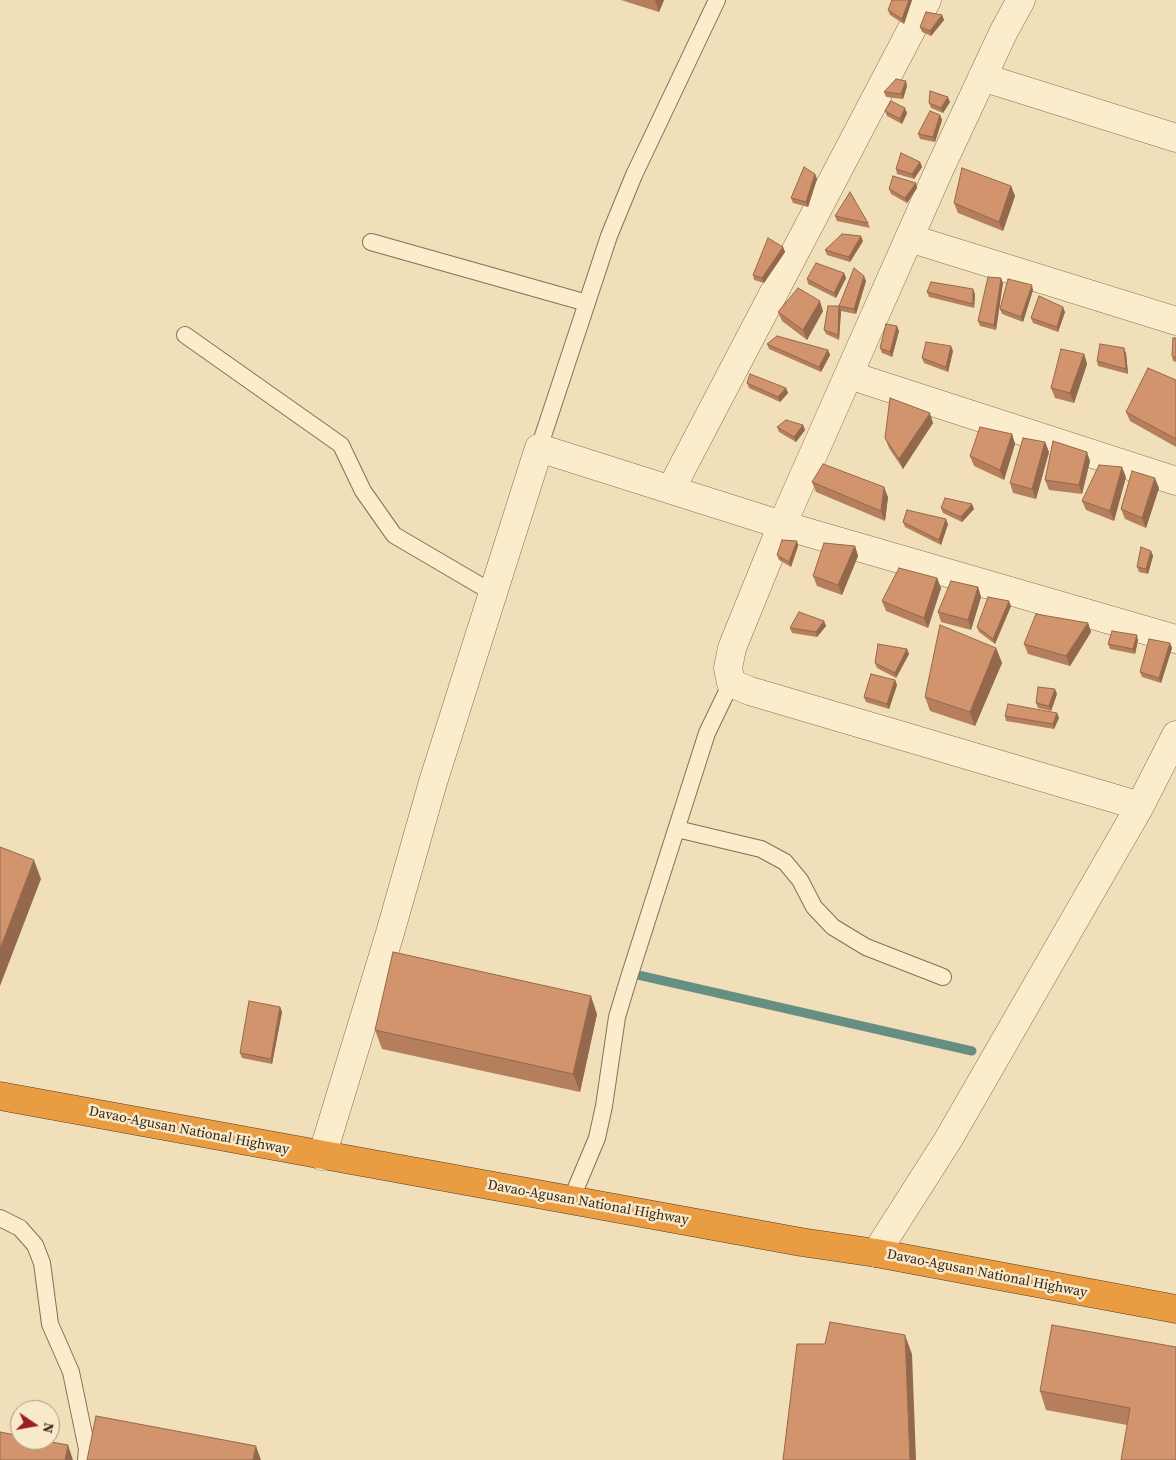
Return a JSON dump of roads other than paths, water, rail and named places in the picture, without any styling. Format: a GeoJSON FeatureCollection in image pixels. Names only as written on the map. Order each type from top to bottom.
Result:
{"type":"FeatureCollection","features":[{"type":"Feature","properties":{"kind":"highway","name":"Davao-Agusan National Highway"},"geometry":{"type":"LineString","coordinates":[[0,1096],[322,1156],[801,1242],[876,1253],[1176,1309]]}},
{"type":"Feature","properties":{"kind":"street"},"geometry":{"type":"LineString","coordinates":[[671,489],[927,0]]}},
{"type":"Feature","properties":{"kind":"street"},"geometry":{"type":"LineString","coordinates":[[1021,0],[982,77],[782,525],[732,648],[728,668],[731,683],[760,693],[1140,806]]}},
{"type":"Feature","properties":{"kind":"street"},"geometry":{"type":"LineString","coordinates":[[982,77],[1176,138]]}},
{"type":"Feature","properties":{"kind":"street"},"geometry":{"type":"LineString","coordinates":[[909,238],[1176,322]]}},
{"type":"Feature","properties":{"kind":"street"},"geometry":{"type":"LineString","coordinates":[[849,375],[1176,481]]}},
{"type":"Feature","properties":{"kind":"street"},"geometry":{"type":"LineString","coordinates":[[322,1156],[390,933],[433,782],[539,448],[782,525],[1176,638]]}},
{"type":"Feature","properties":{"kind":"street"},"geometry":{"type":"LineString","coordinates":[[876,1253],[948,1140],[1140,806],[1176,735]]}},
{"type":"Feature","properties":{"kind":"lane"},"geometry":{"type":"LineString","coordinates":[[539,448],[610,236],[634,175],[716,0]]}},
{"type":"Feature","properties":{"kind":"lane"},"geometry":{"type":"LineString","coordinates":[[371,242],[587,303]]}},
{"type":"Feature","properties":{"kind":"lane"},"geometry":{"type":"LineString","coordinates":[[184,335],[341,445],[363,491],[394,535],[493,593]]}},
{"type":"Feature","properties":{"kind":"lane"},"geometry":{"type":"LineString","coordinates":[[570,1200],[597,1138],[604,1106],[617,1017],[708,733],[731,683]]}},
{"type":"Feature","properties":{"kind":"lane"},"geometry":{"type":"LineString","coordinates":[[677,829],[761,849],[785,862],[800,880],[814,907],[833,927],[866,947],[943,977]]}},
{"type":"Feature","properties":{"kind":"lane"},"geometry":{"type":"LineString","coordinates":[[0,1218],[20,1228],[35,1245],[42,1262],[50,1324],[71,1372],[87,1449],[86,1460]]}},
{"type":"Feature","properties":{"kind":"waterway"},"geometry":{"type":"LineString","coordinates":[[638,975],[972,1051]]}}]}
